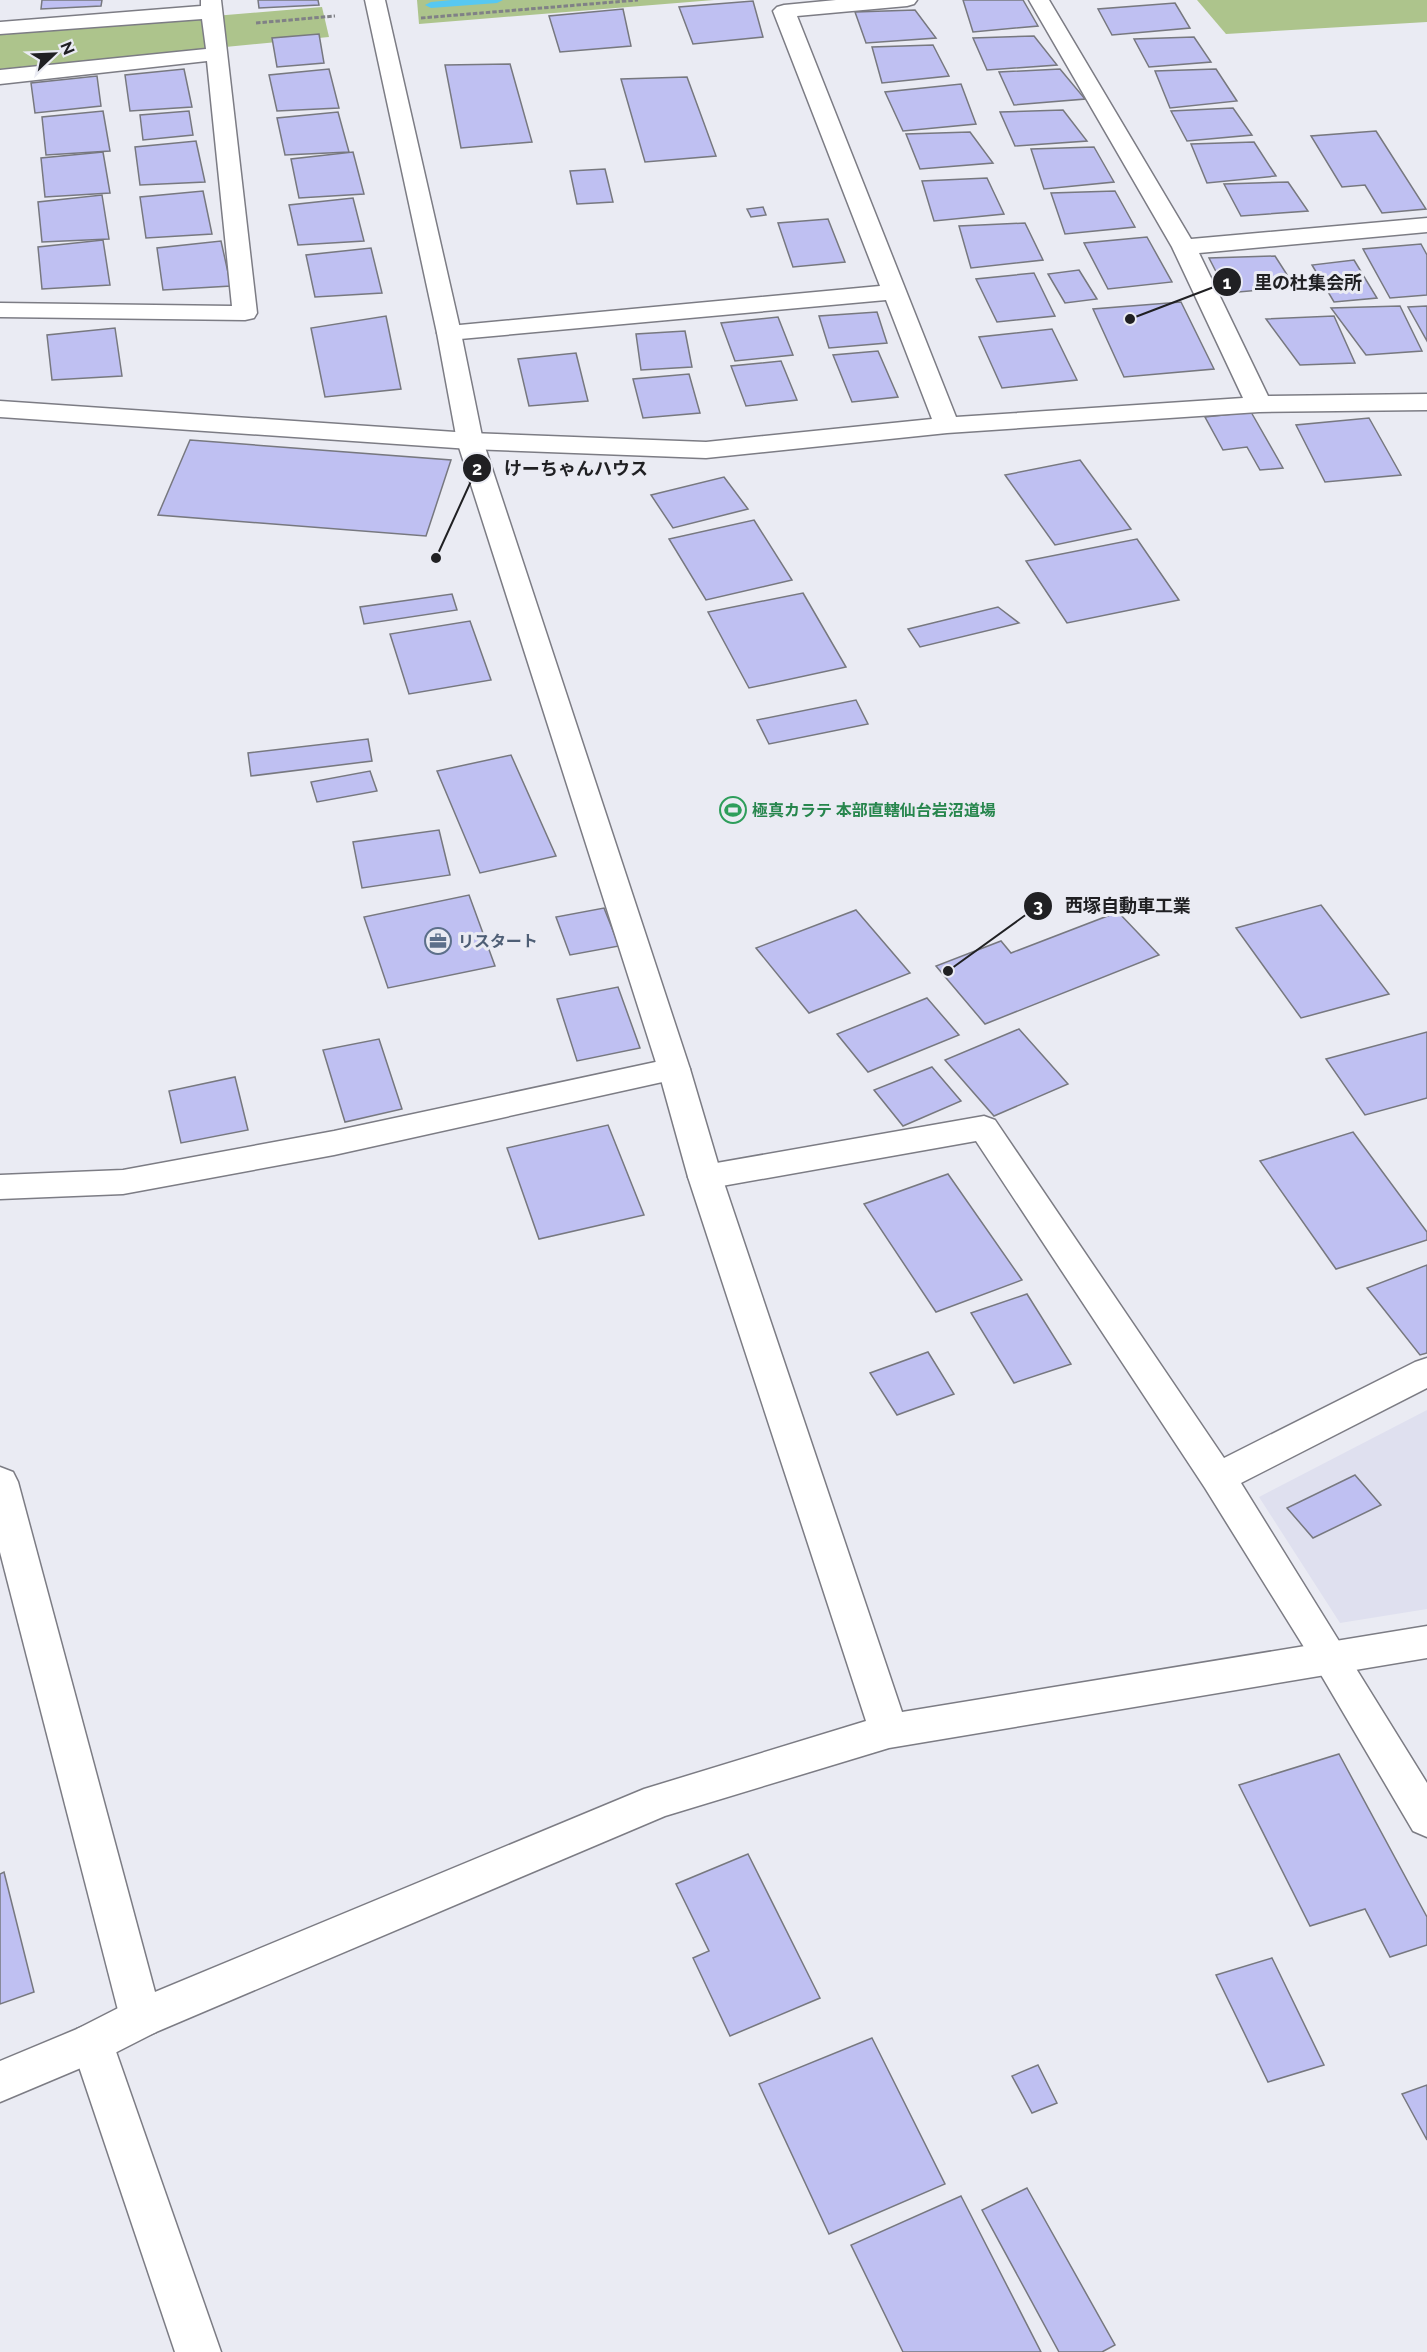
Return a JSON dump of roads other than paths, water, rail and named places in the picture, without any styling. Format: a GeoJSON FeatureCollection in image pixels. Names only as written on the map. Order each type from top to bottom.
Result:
{"type":"FeatureCollection","features":[{"type":"Feature","properties":{"kind":"street"},"geometry":{"type":"LineString","coordinates":[[907,0],[784,11],[947,425]]}},
{"type":"Feature","properties":{"kind":"street"},"geometry":{"type":"LineString","coordinates":[[1039,0],[1184,247],[1259,404]]}},
{"type":"Feature","properties":{"kind":"street"},"geometry":{"type":"LineString","coordinates":[[0,28],[212,6],[246,313],[0,310]]}},
{"type":"Feature","properties":{"kind":"street"},"geometry":{"type":"LineString","coordinates":[[378,10],[449,333],[470,441],[674,1069],[705,1177],[889,1731]]}},
{"type":"Feature","properties":{"kind":"street"},"geometry":{"type":"LineString","coordinates":[[0,77],[216,54]]}},
{"type":"Feature","properties":{"kind":"street"},"geometry":{"type":"LineString","coordinates":[[1184,247],[1427,225]]}},
{"type":"Feature","properties":{"kind":"street"},"geometry":{"type":"LineString","coordinates":[[449,333],[894,292]]}},
{"type":"Feature","properties":{"kind":"street"},"geometry":{"type":"LineString","coordinates":[[0,409],[470,441],[706,450],[947,425],[1259,404],[1427,402]]}},
{"type":"Feature","properties":{"kind":"street"},"geometry":{"type":"LineString","coordinates":[[0,1187],[123,1182],[334,1143],[674,1069]]}},
{"type":"Feature","properties":{"kind":"street"},"geometry":{"type":"LineString","coordinates":[[705,1177],[984,1128],[1218,1478],[1330,1657],[1427,1819]]}},
{"type":"Feature","properties":{"kind":"street"},"geometry":{"type":"LineString","coordinates":[[1218,1478],[1427,1372]]}},
{"type":"Feature","properties":{"kind":"street"},"geometry":{"type":"LineString","coordinates":[[0,1482],[141,2018]]}},
{"type":"Feature","properties":{"kind":"street"},"geometry":{"type":"LineString","coordinates":[[0,2082],[92,2043],[141,2018],[658,1801],[889,1731],[1427,1642]]}},
{"type":"Feature","properties":{"kind":"street"},"geometry":{"type":"LineString","coordinates":[[92,2043],[198,2352]]}},
{"type":"Feature","properties":{"kind":"waterway"},"geometry":{"type":"LineString","coordinates":[[431,5],[497,0]]}},
{"type":"Feature","properties":{"kind":"place","name":"里の杜集会所"},"geometry":{"type":"Point","coordinates":[1130,319]}},
{"type":"Feature","properties":{"kind":"place","name":"けーちゃんハウス"},"geometry":{"type":"Point","coordinates":[436,558]}},
{"type":"Feature","properties":{"kind":"place","name":"極真カラテ 本部直轄仙台岩沼道場"},"geometry":{"type":"Point","coordinates":[733,810]}},
{"type":"Feature","properties":{"kind":"place","name":"リスタート"},"geometry":{"type":"Point","coordinates":[438,941]}},
{"type":"Feature","properties":{"kind":"place","name":"西塚自動車工業"},"geometry":{"type":"Point","coordinates":[948,971]}}]}
